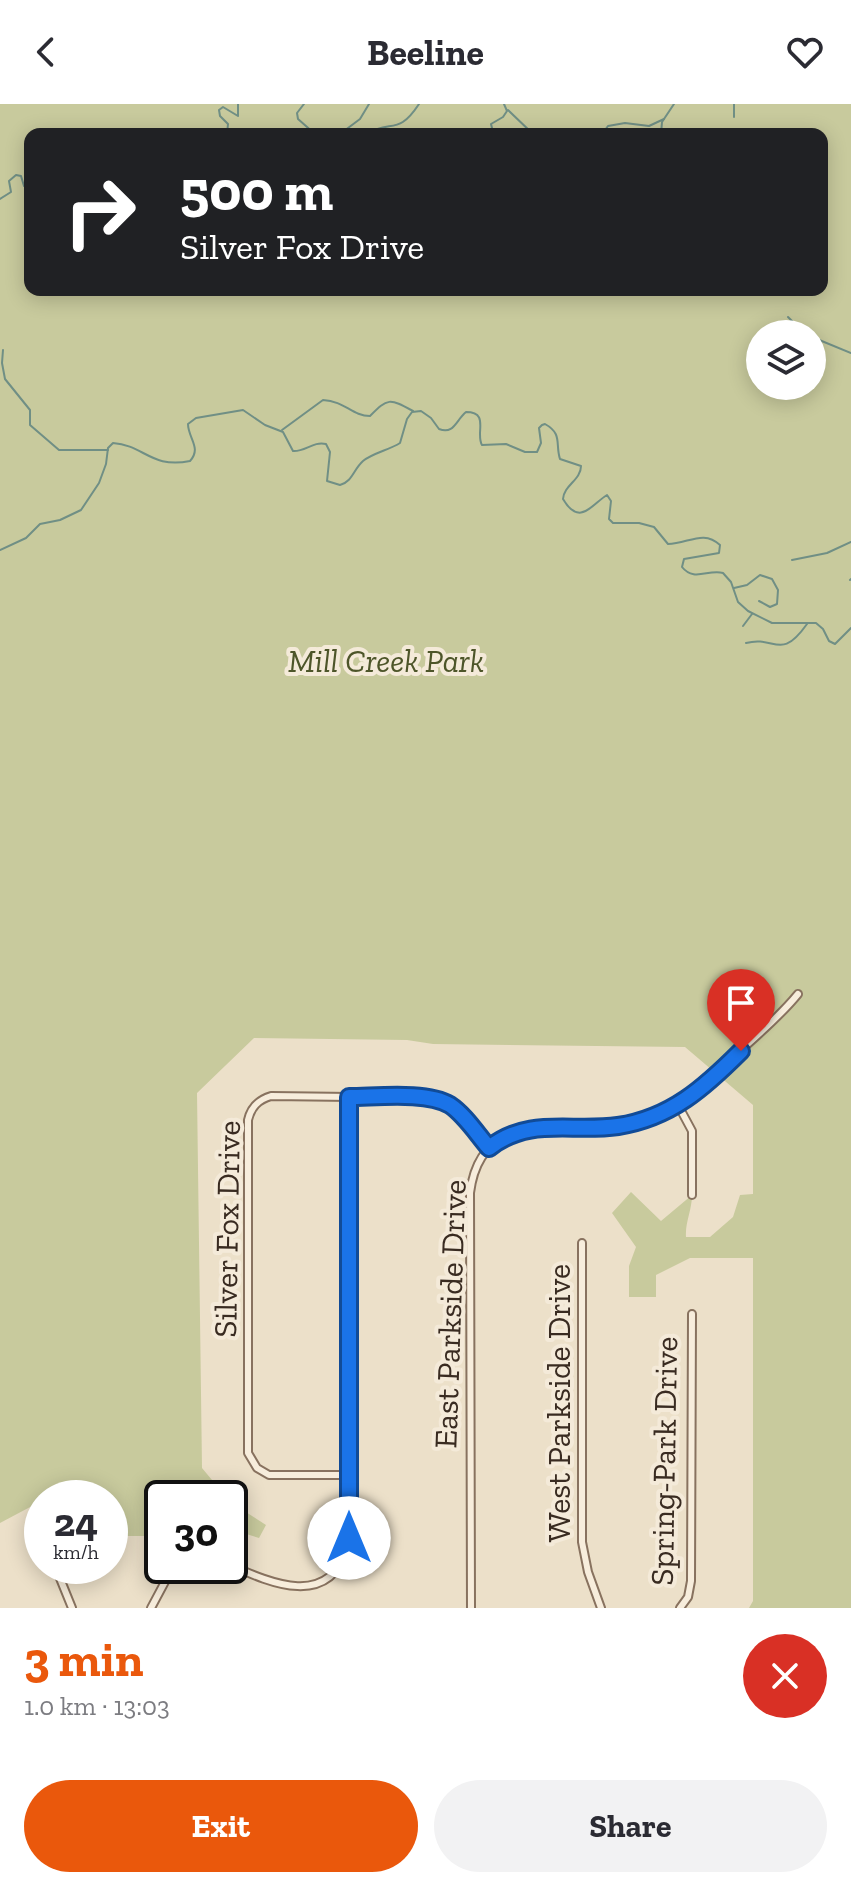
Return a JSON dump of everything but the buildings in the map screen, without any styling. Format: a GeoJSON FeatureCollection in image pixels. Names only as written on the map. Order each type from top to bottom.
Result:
{"type":"FeatureCollection","features":[{"type":"Feature","properties":{"kind":"street","name":"East Parkside Drive"},"geometry":{"type":"LineString","coordinates":[[471,1608],[470,1193],[476,1168],[489,1148],[504,1137],[523,1130],[619,1126],[649,1119],[678,1105],[705,1086],[798,994]]}},
{"type":"Feature","properties":{"kind":"street","name":"Silver Fox Drive"},"geometry":{"type":"LineString","coordinates":[[349,1475],[266,1474],[253,1464],[248,1448],[248,1117],[258,1101],[271,1096],[425,1097],[440,1100],[461,1115],[489,1148]]}},
{"type":"Feature","properties":{"kind":"street"},"geometry":{"type":"LineString","coordinates":[[248,1572],[288,1589],[307,1588],[330,1577],[343,1561],[349,1544],[349,1097]]}},
{"type":"Feature","properties":{"kind":"street"},"geometry":{"type":"LineString","coordinates":[[678,1105],[692,1131],[692,1195]]}},
{"type":"Feature","properties":{"kind":"street","name":"West Parkside Drive"},"geometry":{"type":"LineString","coordinates":[[582,1243],[582,1542],[588,1572],[601,1608]]}},
{"type":"Feature","properties":{"kind":"street","name":"Spring-Park Drive"},"geometry":{"type":"LineString","coordinates":[[680,1608],[688,1597],[691,1581],[692,1314]]}},
{"type":"Feature","properties":{"kind":"street"},"geometry":{"type":"LineString","coordinates":[[60,1584],[72,1608]]}},
{"type":"Feature","properties":{"kind":"street"},"geometry":{"type":"LineString","coordinates":[[151,1608],[164,1584]]}},
{"type":"Feature","properties":{"kind":"green space","name":"Mill Creek Park"},"geometry":{"type":"Polygon","coordinates":[[[0,104],[851,104],[851,1608],[749,1608],[753,1601],[753,1258],[690,1258],[656,1275],[656,1297],[629,1297],[629,1266],[636,1247],[612,1213],[631,1192],[661,1221],[692,1195],[686,1237],[710,1237],[733,1217],[740,1195],[753,1194],[753,1105],[685,1047],[254,1038],[197,1093],[202,1468],[212,1480],[144,1480],[144,1536],[128,1536],[128,1480],[24,1480],[24,1510],[0,1523],[0,104]]]}},
{"type":"Feature","properties":{"kind":"green space"},"geometry":{"type":"Polygon","coordinates":[[[248,1514],[266,1525],[259,1538],[248,1535],[248,1514]]]}},
{"type":"Feature","properties":{"kind":"waterway"},"geometry":{"type":"LineString","coordinates":[[228,128],[219,110],[223,107],[238,116],[238,104]]}},
{"type":"Feature","properties":{"kind":"waterway"},"geometry":{"type":"LineString","coordinates":[[304,104],[297,113],[298,119],[308,128]]}},
{"type":"Feature","properties":{"kind":"waterway"},"geometry":{"type":"LineString","coordinates":[[348,128],[360,119],[369,104]]}},
{"type":"Feature","properties":{"kind":"waterway"},"geometry":{"type":"LineString","coordinates":[[383,128],[406,120],[419,104]]}},
{"type":"Feature","properties":{"kind":"waterway"},"geometry":{"type":"LineString","coordinates":[[492,128],[491,124],[507,111],[504,104]]}},
{"type":"Feature","properties":{"kind":"waterway"},"geometry":{"type":"LineString","coordinates":[[662,128],[674,104]]}},
{"type":"Feature","properties":{"kind":"waterway"},"geometry":{"type":"LineString","coordinates":[[734,104],[734,117]]}},
{"type":"Feature","properties":{"kind":"waterway"},"geometry":{"type":"LineString","coordinates":[[508,110],[527,128]]}},
{"type":"Feature","properties":{"kind":"waterway"},"geometry":{"type":"LineString","coordinates":[[606,128],[625,123],[649,126],[664,119]]}},
{"type":"Feature","properties":{"kind":"waterway"},"geometry":{"type":"LineString","coordinates":[[0,199],[11,192],[9,181],[16,175],[21,176],[24,186]]}},
{"type":"Feature","properties":{"kind":"waterway"},"geometry":{"type":"LineString","coordinates":[[788,317],[791,320]]}},
{"type":"Feature","properties":{"kind":"waterway"},"geometry":{"type":"LineString","coordinates":[[826,343],[851,353]]}},
{"type":"Feature","properties":{"kind":"waterway"},"geometry":{"type":"LineString","coordinates":[[3,350],[5,379],[30,410],[30,425],[59,450],[108,450]]}},
{"type":"Feature","properties":{"kind":"waterway"},"geometry":{"type":"LineString","coordinates":[[282,430],[323,400],[370,416],[389,402],[413,411]]}},
{"type":"Feature","properties":{"kind":"waterway"},"geometry":{"type":"LineString","coordinates":[[0,550],[26,538],[40,524],[60,520],[81,510],[99,483],[108,448],[113,443],[166,462],[190,461],[195,447],[188,424],[196,418],[243,410],[265,425],[283,432],[293,451],[326,444],[330,452],[327,481],[340,485],[348,481],[363,461],[400,443],[412,412],[421,411],[439,429],[444,430],[451,428],[466,412],[478,415],[480,419],[482,445],[506,444],[525,452],[537,452],[541,443],[539,428],[545,424],[551,428],[556,436],[560,459],[581,466],[563,499],[575,512],[586,511],[607,495],[611,501],[609,519],[613,523],[639,523],[654,527],[668,544],[701,538],[714,540],[720,545],[719,553],[684,559],[682,567],[691,574],[723,573],[731,582],[738,602],[748,611],[772,623],[816,623],[829,641],[835,644],[851,628]]}},
{"type":"Feature","properties":{"kind":"waterway"},"geometry":{"type":"LineString","coordinates":[[792,560],[827,553],[851,542]]}},
{"type":"Feature","properties":{"kind":"waterway"},"geometry":{"type":"LineString","coordinates":[[734,588],[747,585],[760,575],[772,579],[778,590],[777,604],[770,607],[759,601]]}},
{"type":"Feature","properties":{"kind":"waterway"},"geometry":{"type":"LineString","coordinates":[[743,626],[752,614]]}},
{"type":"Feature","properties":{"kind":"waterway"},"geometry":{"type":"LineString","coordinates":[[746,643],[756,641],[784,645],[807,624]]}},
{"type":"Feature","properties":{"kind":"route"},"geometry":{"type":"LineString","coordinates":[[349,1538],[349,1097],[425,1097],[440,1100],[461,1115],[489,1148],[504,1137],[523,1130],[608,1127],[649,1119],[689,1099],[741,1051]]}}]}
